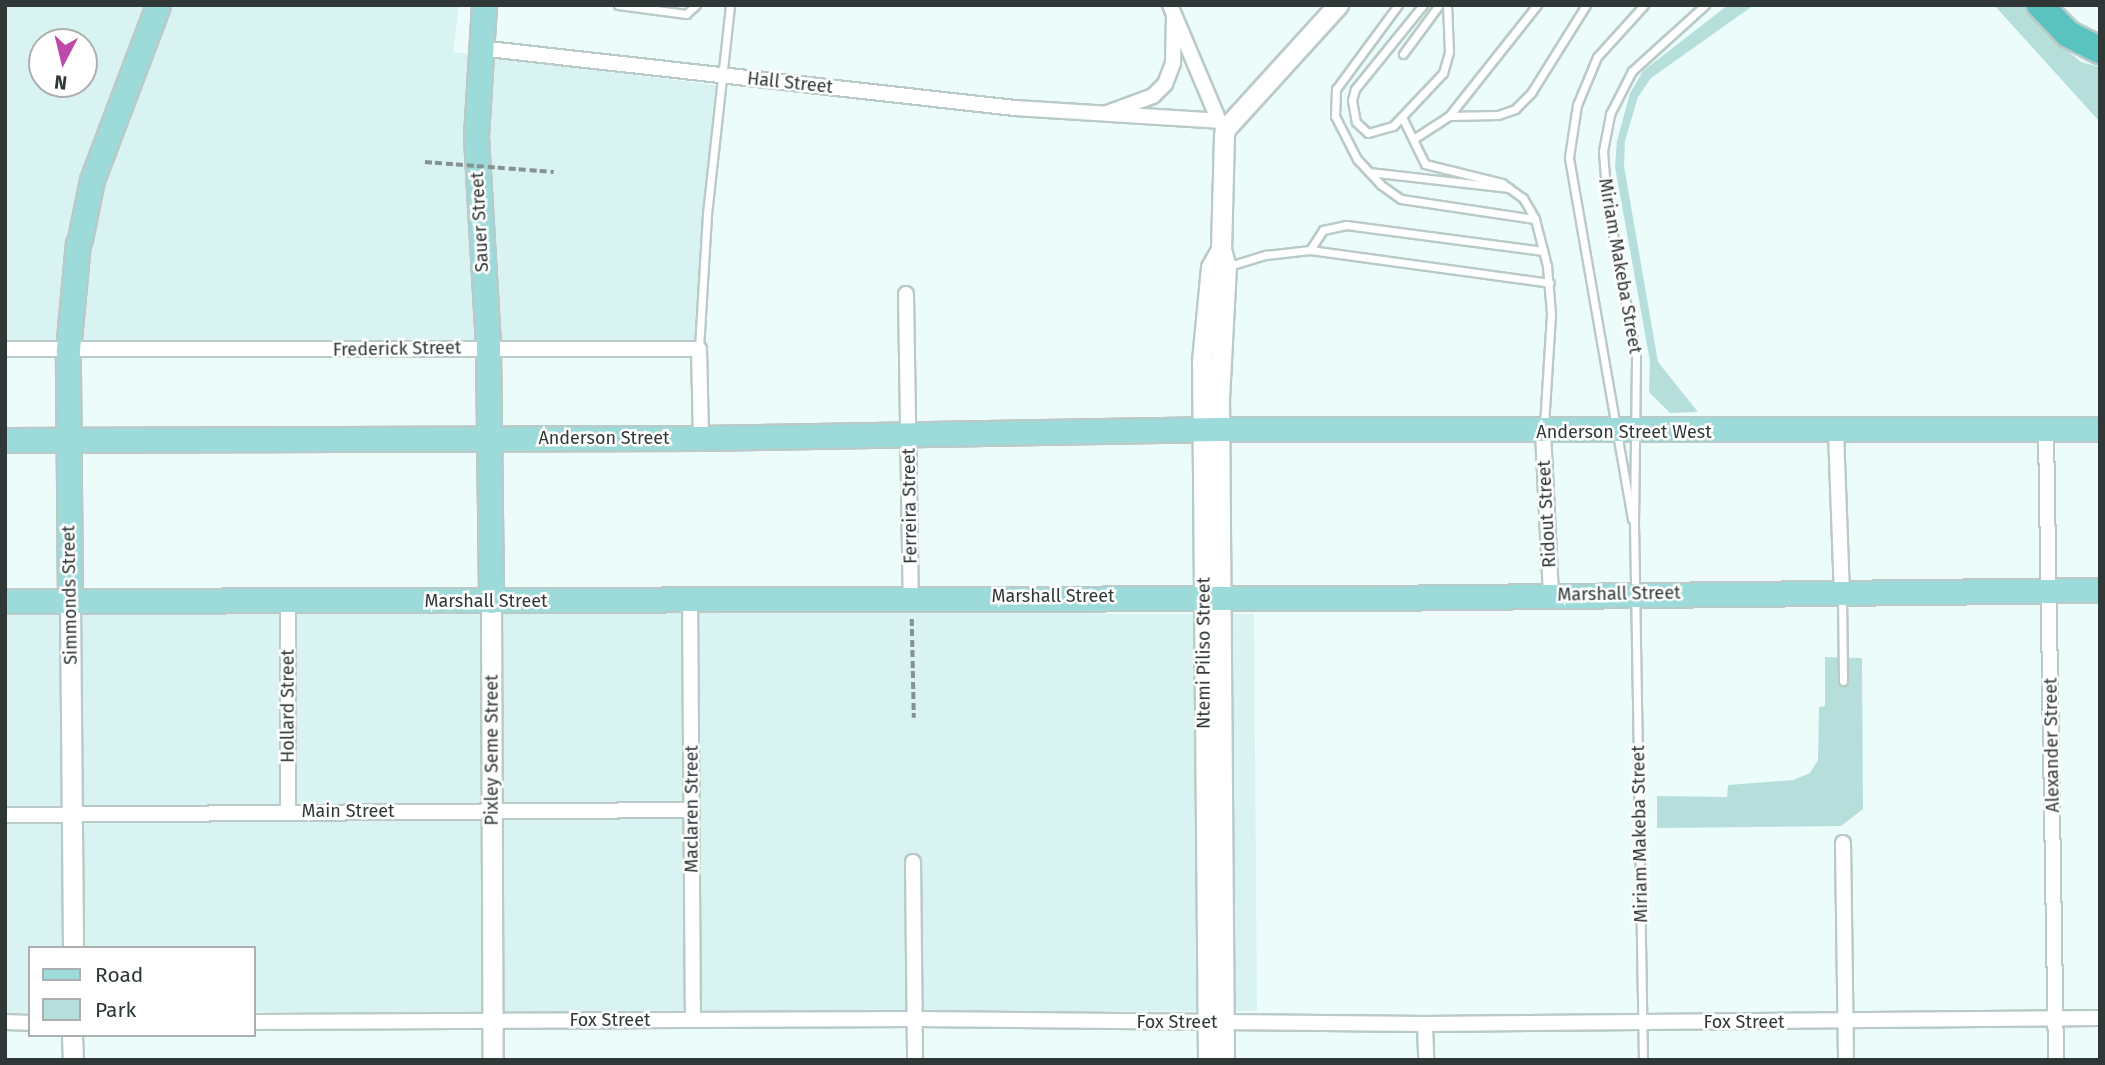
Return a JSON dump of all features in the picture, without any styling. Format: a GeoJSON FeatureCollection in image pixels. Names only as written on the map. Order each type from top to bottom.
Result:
{"type":"FeatureCollection","features":[{"type":"Feature","properties":{"kind":"highway"},"geometry":{"type":"LineString","coordinates":[[2040,5],[2068,34],[2100,50]]}},
{"type":"Feature","properties":{"kind":"main road","name":"Simmonds Street"},"geometry":{"type":"LineString","coordinates":[[70,601],[68,350],[79,241],[92,180],[158,5]]}},
{"type":"Feature","properties":{"kind":"main road","name":"Sauer Street"},"geometry":{"type":"LineString","coordinates":[[484,5],[479,48],[477,150],[491,439]]}},
{"type":"Feature","properties":{"kind":"main road","name":"Anderson Street West"},"geometry":{"type":"LineString","coordinates":[[1211,430],[1836,432],[2100,429]]}},
{"type":"Feature","properties":{"kind":"main road","name":"Anderson Street"},"geometry":{"type":"LineString","coordinates":[[5,440],[701,438],[1211,430]]}},
{"type":"Feature","properties":{"kind":"main road","name":"Pixley Seme Street"},"geometry":{"type":"LineString","coordinates":[[491,439],[491,601]]}},
{"type":"Feature","properties":{"kind":"main road","name":"Marshall Street"},"geometry":{"type":"LineString","coordinates":[[5,601],[491,601],[2100,590]]}},
{"type":"Feature","properties":{"kind":"street"},"geometry":{"type":"LineString","coordinates":[[1172,10],[1222,125],[1338,5]]}},
{"type":"Feature","properties":{"kind":"street","name":"Hall Street"},"geometry":{"type":"LineString","coordinates":[[1102,115],[1153,96],[1166,84],[1173,63],[1172,10]]}},
{"type":"Feature","properties":{"kind":"street","name":"Hall Street"},"geometry":{"type":"LineString","coordinates":[[479,48],[1102,115],[1222,125]]}},
{"type":"Feature","properties":{"kind":"street","name":"Ntemi Piliso Street"},"geometry":{"type":"LineString","coordinates":[[1222,125],[1219,261],[1202,361],[1211,430],[1216,1023],[1224,1060]]}},
{"type":"Feature","properties":{"kind":"street","name":"Ferreira Street"},"geometry":{"type":"LineString","coordinates":[[906,294],[911,597]]}},
{"type":"Feature","properties":{"kind":"street","name":"Frederick Street"},"geometry":{"type":"LineString","coordinates":[[5,349],[699,349]]}},
{"type":"Feature","properties":{"kind":"street"},"geometry":{"type":"LineString","coordinates":[[699,349],[701,438]]}},
{"type":"Feature","properties":{"kind":"street","name":"Alexander Street"},"geometry":{"type":"LineString","coordinates":[[2046,429],[2056,1060]]}},
{"type":"Feature","properties":{"kind":"street","name":"Ridout Street"},"geometry":{"type":"LineString","coordinates":[[1543,432],[1552,595]]}},
{"type":"Feature","properties":{"kind":"street"},"geometry":{"type":"LineString","coordinates":[[1836,432],[1842,592]]}},
{"type":"Feature","properties":{"kind":"street","name":"Maclaren Street"},"geometry":{"type":"LineString","coordinates":[[690,598],[694,1020]]}},
{"type":"Feature","properties":{"kind":"street","name":"Simmonds Street"},"geometry":{"type":"LineString","coordinates":[[70,601],[74,814],[73,946]]}},
{"type":"Feature","properties":{"kind":"street","name":"Hollard Street"},"geometry":{"type":"LineString","coordinates":[[288,601],[288,810]]}},
{"type":"Feature","properties":{"kind":"street","name":"Pixley Seme Street"},"geometry":{"type":"LineString","coordinates":[[491,601],[493,1060]]}},
{"type":"Feature","properties":{"kind":"street","name":"Main Street"},"geometry":{"type":"LineString","coordinates":[[5,815],[288,810],[692,810]]}},
{"type":"Feature","properties":{"kind":"street"},"geometry":{"type":"LineString","coordinates":[[1843,843],[1846,1060]]}},
{"type":"Feature","properties":{"kind":"street"},"geometry":{"type":"LineString","coordinates":[[913,862],[915,1060]]}},
{"type":"Feature","properties":{"kind":"street","name":"Fox Street"},"geometry":{"type":"LineString","coordinates":[[256,1022],[915,1019],[1425,1024],[2100,1018]]}},
{"type":"Feature","properties":{"kind":"street"},"geometry":{"type":"LineString","coordinates":[[5,1022],[28,1023]]}},
{"type":"Feature","properties":{"kind":"street","name":"Ntemi Piliso Street"},"geometry":{"type":"LineString","coordinates":[[1208,1060],[1216,1023]]}},
{"type":"Feature","properties":{"kind":"street"},"geometry":{"type":"LineString","coordinates":[[1425,1024],[1426,1060]]}},
{"type":"Feature","properties":{"kind":"street"},"geometry":{"type":"LineString","coordinates":[[72,1037],[73,1060]]}},
{"type":"Feature","properties":{"kind":"lane"},"geometry":{"type":"LineString","coordinates":[[618,5],[686,14],[696,5]]}},
{"type":"Feature","properties":{"kind":"lane"},"geometry":{"type":"LineString","coordinates":[[699,349],[730,5]]}},
{"type":"Feature","properties":{"kind":"lane"},"geometry":{"type":"LineString","coordinates":[[1398,5],[1336,89],[1338,125],[1369,172],[1401,199],[1535,219]]}},
{"type":"Feature","properties":{"kind":"lane"},"geometry":{"type":"LineString","coordinates":[[1423,5],[1361,78],[1352,100],[1356,122],[1368,133],[1386,131],[1434,85],[1448,62],[1447,5]]}},
{"type":"Feature","properties":{"kind":"lane"},"geometry":{"type":"LineString","coordinates":[[1403,54],[1440,5]]}},
{"type":"Feature","properties":{"kind":"lane"},"geometry":{"type":"LineString","coordinates":[[1415,138],[1449,116],[1537,5]]}},
{"type":"Feature","properties":{"kind":"lane"},"geometry":{"type":"LineString","coordinates":[[1449,116],[1498,115],[1515,110],[1586,5]]}},
{"type":"Feature","properties":{"kind":"lane","name":"Miriam Makeba Street"},"geometry":{"type":"LineString","coordinates":[[1643,1060],[1636,594],[1628,431],[1569,157],[1577,105],[1597,57],[1644,5]]}},
{"type":"Feature","properties":{"kind":"lane","name":"Miriam Makeba Street"},"geometry":{"type":"LineString","coordinates":[[1634,523],[1628,431],[1636,356],[1606,203],[1605,136],[1619,92],[1632,71],[1705,5]]}},
{"type":"Feature","properties":{"kind":"lane"},"geometry":{"type":"LineString","coordinates":[[1402,117],[1415,138],[1422,160],[1433,169],[1513,189],[1535,219],[1550,283],[1543,432]]}},
{"type":"Feature","properties":{"kind":"lane"},"geometry":{"type":"LineString","coordinates":[[1369,172],[1513,189]]}},
{"type":"Feature","properties":{"kind":"lane"},"geometry":{"type":"LineString","coordinates":[[1310,250],[1323,230],[1346,225],[1543,251]]}},
{"type":"Feature","properties":{"kind":"lane"},"geometry":{"type":"LineString","coordinates":[[1219,261],[1310,250],[1550,283]]}},
{"type":"Feature","properties":{"kind":"lane"},"geometry":{"type":"LineString","coordinates":[[1842,592],[1843,681]]}},
{"type":"Feature","properties":{"kind":"path"},"geometry":{"type":"LineString","coordinates":[[425,162],[554,172]]}},
{"type":"Feature","properties":{"kind":"path"},"geometry":{"type":"LineString","coordinates":[[911,597],[914,718]]}},
{"type":"Feature","properties":{"kind":"shaded area"},"geometry":{"type":"Polygon","coordinates":[[[5,5],[459,5],[453,52],[722,86],[700,340],[5,342],[5,5]]]}},
{"type":"Feature","properties":{"kind":"shaded area"},"geometry":{"type":"Polygon","coordinates":[[[5,612],[1254,614],[1257,1011],[256,1012],[256,946],[28,946],[28,1013],[5,1013],[5,612]]]}},
{"type":"Feature","properties":{"kind":"green space"},"geometry":{"type":"Polygon","coordinates":[[[1728,5],[1754,5],[1651,78],[1638,97],[1625,141],[1624,166],[1658,362],[1698,412],[1670,413],[1649,392],[1650,361],[1615,167],[1617,141],[1630,93],[1643,71],[1728,5]]]}},
{"type":"Feature","properties":{"kind":"green space"},"geometry":{"type":"Polygon","coordinates":[[[1994,5],[2026,5],[2039,27],[2081,62],[2100,67],[2100,122],[1994,5]]]}},
{"type":"Feature","properties":{"kind":"green space"},"geometry":{"type":"Polygon","coordinates":[[[1825,657],[1862,658],[1863,809],[1841,826],[1657,828],[1657,796],[1727,797],[1728,785],[1793,780],[1810,773],[1818,760],[1819,707],[1825,706],[1825,657]]]}}]}
